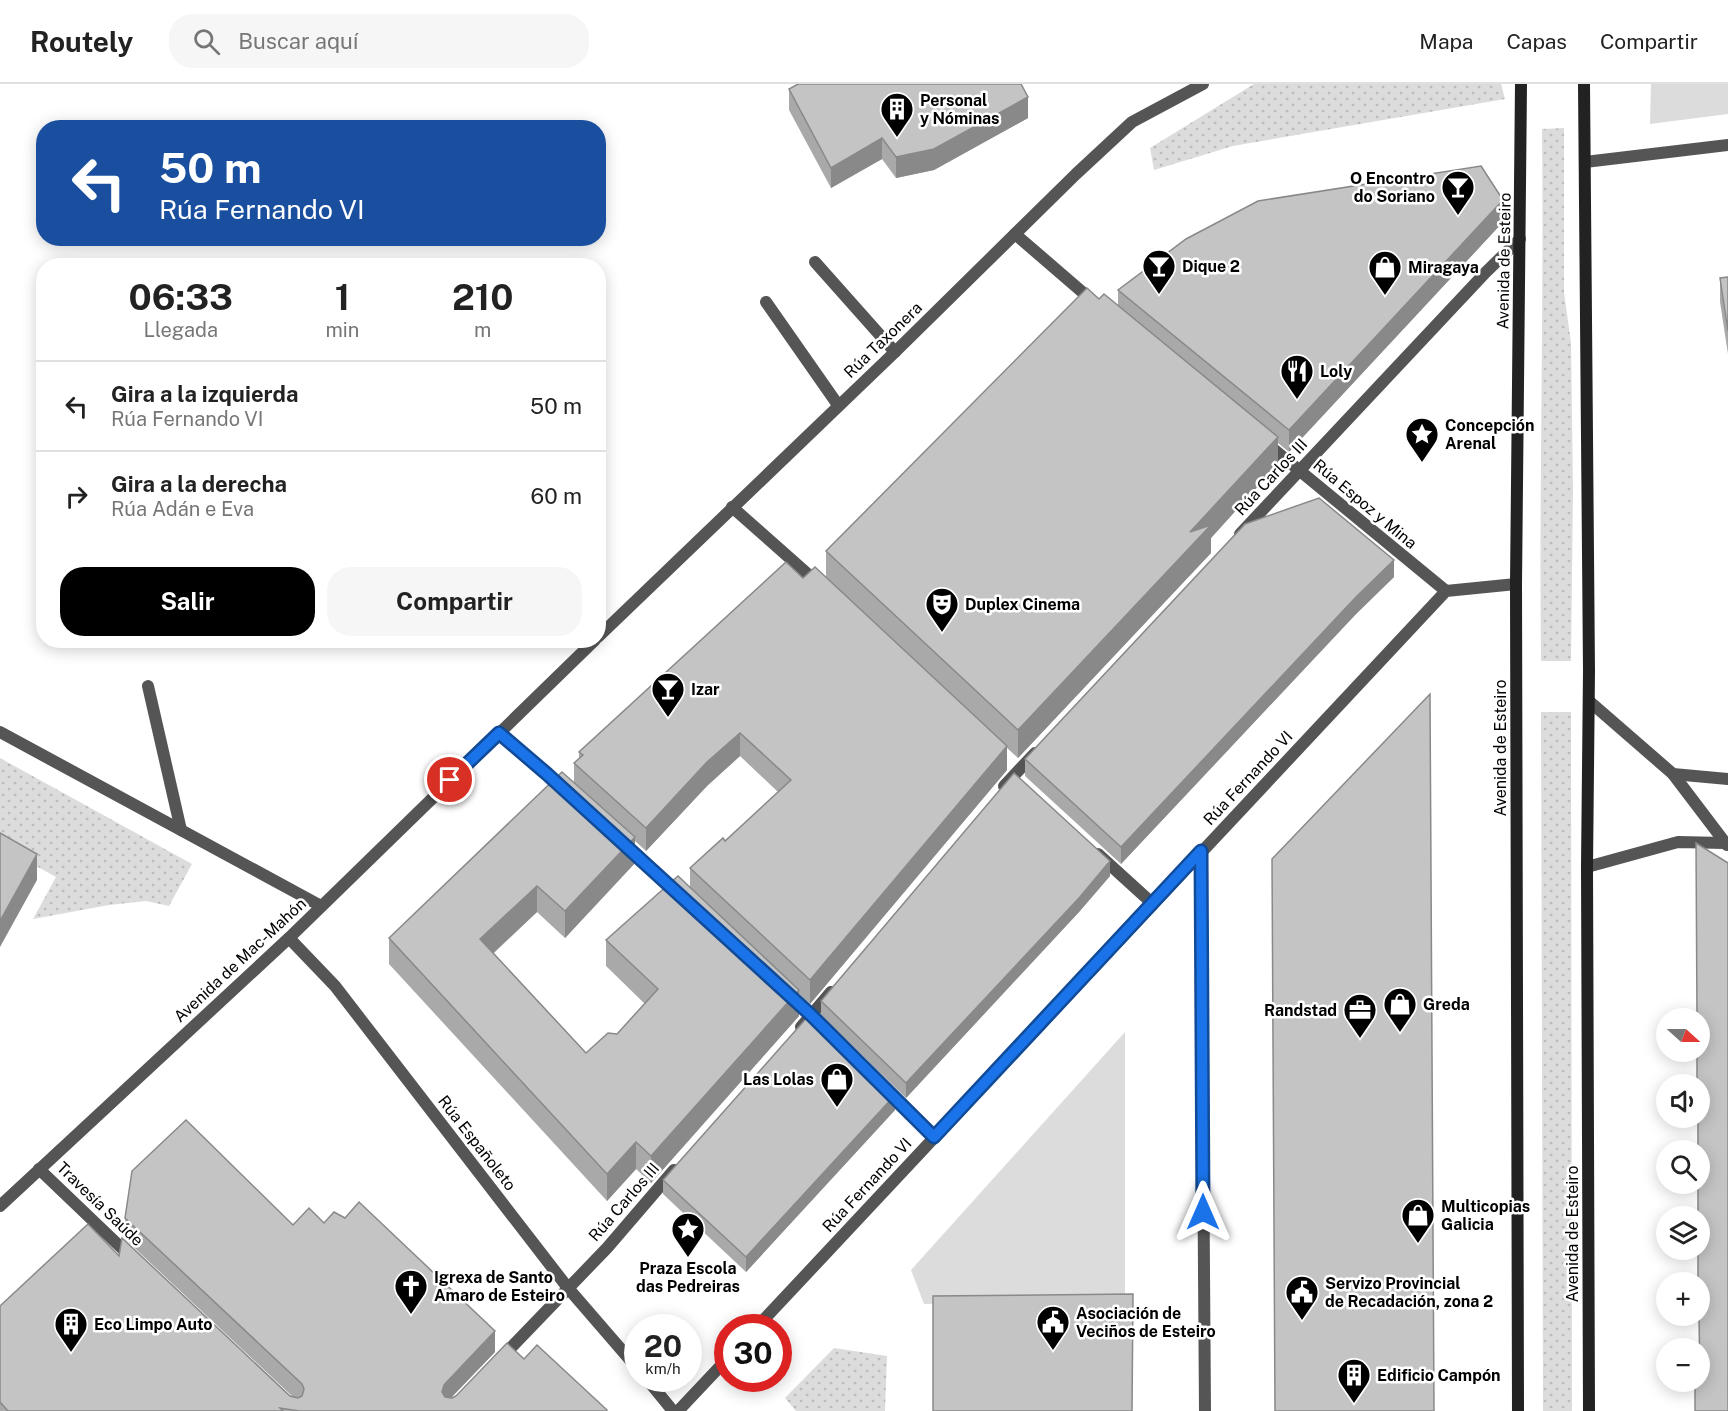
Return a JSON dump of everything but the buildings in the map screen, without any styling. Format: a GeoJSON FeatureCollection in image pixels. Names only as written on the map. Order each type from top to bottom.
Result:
{"type":"FeatureCollection","features":[{"type":"Feature","properties":{"kind":"main road","name":"Avenida de Esteiro"},"geometry":{"type":"LineString","coordinates":[[1518,1411],[1516,584],[1521,84]]}},
{"type":"Feature","properties":{"kind":"main road","name":"Avenida de Esteiro"},"geometry":{"type":"LineString","coordinates":[[1584,84],[1589,701],[1587,867],[1589,1411]]}},
{"type":"Feature","properties":{"kind":"street","name":"Rúa Taxonera"},"geometry":{"type":"LineString","coordinates":[[606,629],[1132,122],[1203,84]]}},
{"type":"Feature","properties":{"kind":"street"},"geometry":{"type":"LineString","coordinates":[[1585,162],[1728,145]]}},
{"type":"Feature","properties":{"kind":"street"},"geometry":{"type":"LineString","coordinates":[[1015,234],[1108,314]]}},
{"type":"Feature","properties":{"kind":"street","name":"Rúa Carlos III"},"geometry":{"type":"LineString","coordinates":[[1235,539],[1486,272],[1520,239]]}},
{"type":"Feature","properties":{"kind":"street"},"geometry":{"type":"LineString","coordinates":[[815,262],[895,352]]}},
{"type":"Feature","properties":{"kind":"street"},"geometry":{"type":"LineString","coordinates":[[766,302],[838,405]]}},
{"type":"Feature","properties":{"kind":"street","name":"Rúa Espoz y Mina"},"geometry":{"type":"LineString","coordinates":[[1254,433],[1446,591]]}},
{"type":"Feature","properties":{"kind":"street"},"geometry":{"type":"LineString","coordinates":[[732,507],[786,552],[829,593]]}},
{"type":"Feature","properties":{"kind":"street"},"geometry":{"type":"LineString","coordinates":[[1446,591],[1516,584]]}},
{"type":"Feature","properties":{"kind":"street","name":"Rúa Fernando VI"},"geometry":{"type":"LineString","coordinates":[[769,1314],[1446,591]]}},
{"type":"Feature","properties":{"kind":"street"},"geometry":{"type":"LineString","coordinates":[[573,798],[499,733],[586,648]]}},
{"type":"Feature","properties":{"kind":"street"},"geometry":{"type":"LineString","coordinates":[[148,686],[181,830]]}},
{"type":"Feature","properties":{"kind":"street"},"geometry":{"type":"LineString","coordinates":[[1589,701],[1673,774],[1727,842]]}},
{"type":"Feature","properties":{"kind":"street"},"geometry":{"type":"LineString","coordinates":[[0,732],[321,906]]}},
{"type":"Feature","properties":{"kind":"street","name":"Avenida de Mac-Mahón"},"geometry":{"type":"LineString","coordinates":[[0,1206],[289,938],[499,733]]}},
{"type":"Feature","properties":{"kind":"street"},"geometry":{"type":"LineString","coordinates":[[998,794],[1043,744]]}},
{"type":"Feature","properties":{"kind":"street"},"geometry":{"type":"LineString","coordinates":[[1673,774],[1728,779]]}},
{"type":"Feature","properties":{"kind":"street"},"geometry":{"type":"LineString","coordinates":[[617,838],[688,902]]}},
{"type":"Feature","properties":{"kind":"street"},"geometry":{"type":"LineString","coordinates":[[1587,867],[1678,842],[1727,842]]}},
{"type":"Feature","properties":{"kind":"street"},"geometry":{"type":"LineString","coordinates":[[1092,848],[1153,904]]}},
{"type":"Feature","properties":{"kind":"street"},"geometry":{"type":"LineString","coordinates":[[1201,851],[1204,1411]]}},
{"type":"Feature","properties":{"kind":"street","name":"Rúa Españoleto"},"geometry":{"type":"LineString","coordinates":[[289,938],[335,986],[568,1288],[624,1353]]}},
{"type":"Feature","properties":{"kind":"street"},"geometry":{"type":"LineString","coordinates":[[796,1032],[841,980]]}},
{"type":"Feature","properties":{"kind":"street"},"geometry":{"type":"LineString","coordinates":[[776,983],[828,1031]]}},
{"type":"Feature","properties":{"kind":"street"},"geometry":{"type":"LineString","coordinates":[[877,1080],[934,1137]]}},
{"type":"Feature","properties":{"kind":"street","name":"Rúa Carlos III"},"geometry":{"type":"LineString","coordinates":[[489,1370],[607,1248],[681,1162]]}},
{"type":"Feature","properties":{"kind":"street","name":"Travesía Saúde"},"geometry":{"type":"LineString","coordinates":[[39,1169],[141,1265]]}},
{"type":"Feature","properties":{"kind":"street"},"geometry":{"type":"LineString","coordinates":[[659,1392],[676,1411],[714,1372]]}},
{"type":"Feature","properties":{"kind":"shaded area"},"geometry":{"type":"Polygon","coordinates":[[[1254,84],[1501,84],[1505,99],[1233,146],[1154,170],[1150,148],[1254,84]]]}},
{"type":"Feature","properties":{"kind":"shaded area"},"geometry":{"type":"Polygon","coordinates":[[[1651,84],[1728,84],[1728,114],[1650,124],[1651,84]]]}},
{"type":"Feature","properties":{"kind":"shaded area"},"geometry":{"type":"Polygon","coordinates":[[[1564,128],[1564,292],[1571,343],[1573,490],[1571,661],[1541,661],[1542,129],[1564,128]]]}},
{"type":"Feature","properties":{"kind":"shaded area"},"geometry":{"type":"Polygon","coordinates":[[[1541,712],[1571,712],[1572,1411],[1543,1411],[1541,712]]]}},
{"type":"Feature","properties":{"kind":"shaded area"},"geometry":{"type":"Polygon","coordinates":[[[0,758],[192,864],[169,906],[146,901],[109,905],[33,919],[56,877],[0,846],[0,758]]]}},
{"type":"Feature","properties":{"kind":"shaded area"},"geometry":{"type":"Polygon","coordinates":[[[1125,1032],[1125,1299],[924,1304],[911,1270],[1125,1032]]]}},
{"type":"Feature","properties":{"kind":"shaded area"},"geometry":{"type":"Polygon","coordinates":[[[834,1348],[887,1356],[885,1411],[796,1411],[785,1398],[834,1348]]]}},
{"type":"Feature","properties":{"kind":"place","name":"Personal y Nóminas"},"geometry":{"type":"Point","coordinates":[897,138]}},
{"type":"Feature","properties":{"kind":"place","name":"O Encontro do Soriano"},"geometry":{"type":"Point","coordinates":[1458,216]}},
{"type":"Feature","properties":{"kind":"place","name":"Dique 2"},"geometry":{"type":"Point","coordinates":[1159,295]}},
{"type":"Feature","properties":{"kind":"place","name":"Miragaya"},"geometry":{"type":"Point","coordinates":[1385,296]}},
{"type":"Feature","properties":{"kind":"place","name":"Loly"},"geometry":{"type":"Point","coordinates":[1297,400]}},
{"type":"Feature","properties":{"kind":"place","name":"Concepción Arenal"},"geometry":{"type":"Point","coordinates":[1422,463]}},
{"type":"Feature","properties":{"kind":"place","name":"Duplex Cinema"},"geometry":{"type":"Point","coordinates":[942,633]}},
{"type":"Feature","properties":{"kind":"place","name":"Izar"},"geometry":{"type":"Point","coordinates":[668,718]}},
{"type":"Feature","properties":{"kind":"place","name":"Greda"},"geometry":{"type":"Point","coordinates":[1400,1033]}},
{"type":"Feature","properties":{"kind":"place","name":"Randstad"},"geometry":{"type":"Point","coordinates":[1360,1039]}},
{"type":"Feature","properties":{"kind":"place","name":"Las Lolas"},"geometry":{"type":"Point","coordinates":[837,1108]}},
{"type":"Feature","properties":{"kind":"place","name":"Multicopias Galicia"},"geometry":{"type":"Point","coordinates":[1418,1244]}},
{"type":"Feature","properties":{"kind":"place","name":"Praza Escola das Pedreiras"},"geometry":{"type":"Point","coordinates":[688,1258]}},
{"type":"Feature","properties":{"kind":"place","name":"Igrexa de Santo Amaro de Esteiro"},"geometry":{"type":"Point","coordinates":[411,1315]}},
{"type":"Feature","properties":{"kind":"place","name":"Servizo Provincial de Recadación, zona 2"},"geometry":{"type":"Point","coordinates":[1302,1321]}},
{"type":"Feature","properties":{"kind":"place","name":"Asociación de Veciños de Esteiro"},"geometry":{"type":"Point","coordinates":[1053,1351]}},
{"type":"Feature","properties":{"kind":"place","name":"Eco Limpo Auto"},"geometry":{"type":"Point","coordinates":[71,1353]}},
{"type":"Feature","properties":{"kind":"place","name":"Edificio Campón"},"geometry":{"type":"Point","coordinates":[1354,1404]}},
{"type":"Feature","properties":{"kind":"route"},"geometry":{"type":"LineString","coordinates":[[450,780],[499,733],[811,1015],[934,1137],[1201,851],[1203,1212]]}}]}
